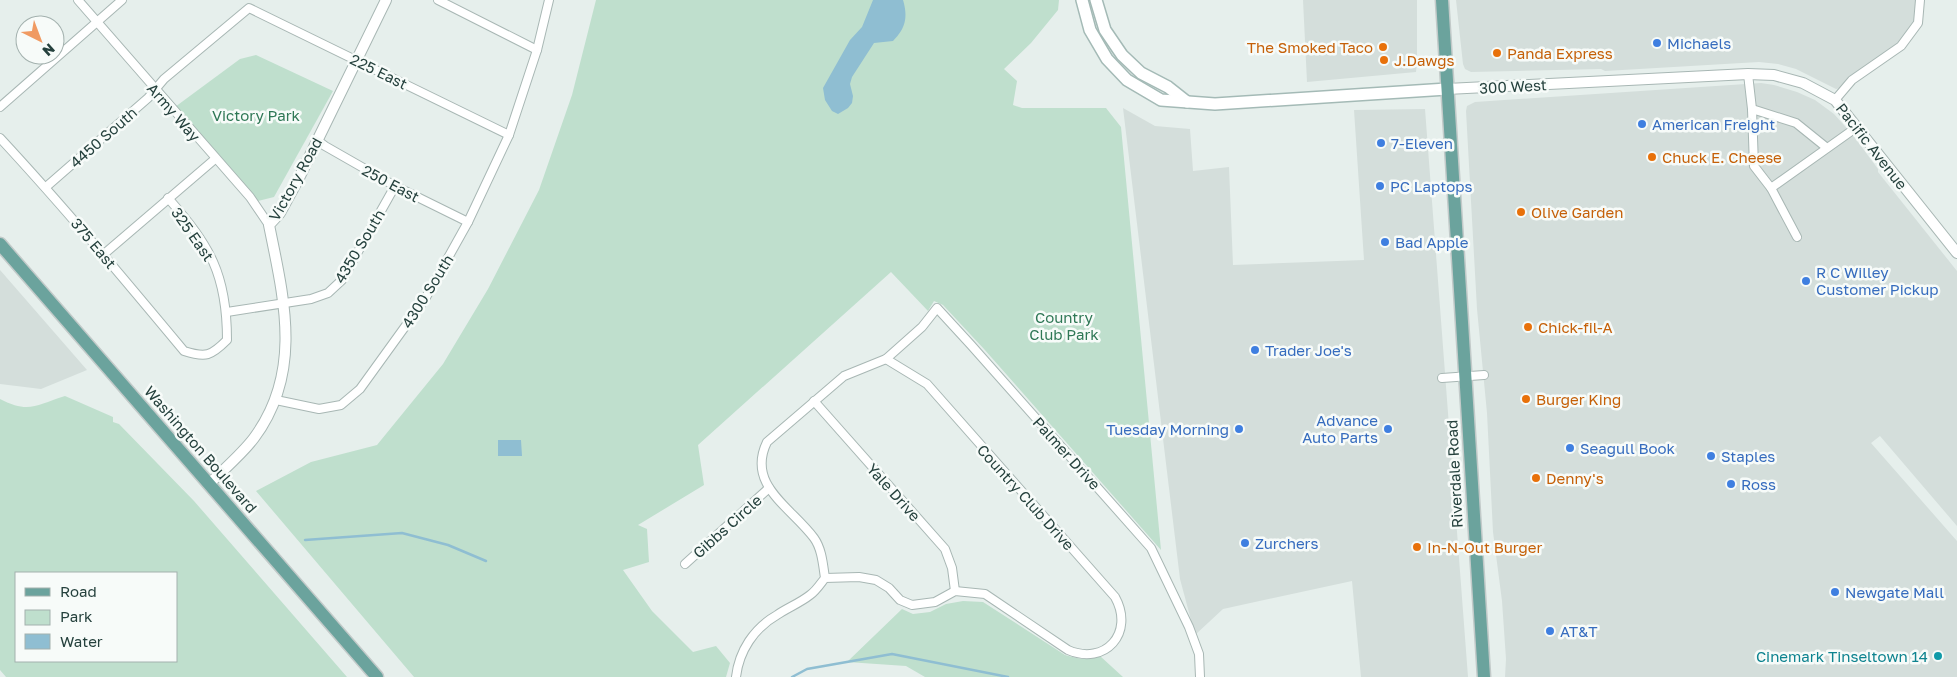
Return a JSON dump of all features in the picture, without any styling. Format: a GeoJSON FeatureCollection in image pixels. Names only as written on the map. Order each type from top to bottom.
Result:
{"type":"FeatureCollection","features":[{"type":"Feature","properties":{"kind":"main road","name":"300 West"},"geometry":{"type":"LineString","coordinates":[[1082,0],[1085,17],[1092,36],[1102,54],[1116,70],[1133,84],[1161,100],[1214,104],[1447,89]]}},
{"type":"Feature","properties":{"kind":"main road"},"geometry":{"type":"LineString","coordinates":[[1096,0],[1105,30],[1122,55],[1141,73],[1168,87],[1187,102]]}},
{"type":"Feature","properties":{"kind":"main road"},"geometry":{"type":"LineString","coordinates":[[1442,0],[1447,89]]}},
{"type":"Feature","properties":{"kind":"main road","name":"Riverdale Road"},"geometry":{"type":"LineString","coordinates":[[1447,89],[1484,677]]}},
{"type":"Feature","properties":{"kind":"main road","name":"Washington Boulevard"},"geometry":{"type":"LineString","coordinates":[[0,244],[377,677]]}},
{"type":"Feature","properties":{"kind":"street","name":"Army Way"},"geometry":{"type":"LineString","coordinates":[[78,0],[250,197],[269,225]]}},
{"type":"Feature","properties":{"kind":"street"},"geometry":{"type":"LineString","coordinates":[[0,107],[122,0]]}},
{"type":"Feature","properties":{"kind":"street","name":"Victory Road"},"geometry":{"type":"LineString","coordinates":[[276,400],[283,377],[287,352],[282,289],[269,225],[280,212],[386,0]]}},
{"type":"Feature","properties":{"kind":"street"},"geometry":{"type":"LineString","coordinates":[[438,0],[537,50]]}},
{"type":"Feature","properties":{"kind":"street","name":"4300 South"},"geometry":{"type":"LineString","coordinates":[[276,400],[319,410],[341,405],[360,389],[426,299],[468,222],[509,135],[537,50],[549,0]]}},
{"type":"Feature","properties":{"kind":"street","name":"Pacific Avenue"},"geometry":{"type":"LineString","coordinates":[[1920,0],[1918,23],[1901,46],[1852,80],[1835,100],[1957,253]]}},
{"type":"Feature","properties":{"kind":"street","name":"225 East"},"geometry":{"type":"LineString","coordinates":[[249,8],[509,135]]}},
{"type":"Feature","properties":{"kind":"street","name":"4450 South"},"geometry":{"type":"LineString","coordinates":[[46,187],[155,90],[164,79],[249,8]]}},
{"type":"Feature","properties":{"kind":"street"},"geometry":{"type":"LineString","coordinates":[[1748,74],[1752,109],[1754,166],[1771,188],[1797,237]]}},
{"type":"Feature","properties":{"kind":"street","name":"300 West"},"geometry":{"type":"LineString","coordinates":[[1447,89],[1748,74],[1774,75],[1803,83],[1835,100]]}},
{"type":"Feature","properties":{"kind":"street"},"geometry":{"type":"LineString","coordinates":[[1752,109],[1796,123],[1828,148]]}},
{"type":"Feature","properties":{"kind":"street"},"geometry":{"type":"LineString","coordinates":[[1771,188],[1857,128]]}},
{"type":"Feature","properties":{"kind":"street","name":"375 East"},"geometry":{"type":"LineString","coordinates":[[0,138],[46,187],[104,254],[184,351]]}},
{"type":"Feature","properties":{"kind":"street","name":"250 East"},"geometry":{"type":"LineString","coordinates":[[317,140],[395,186],[468,222]]}},
{"type":"Feature","properties":{"kind":"street"},"geometry":{"type":"LineString","coordinates":[[104,254],[215,158]]}},
{"type":"Feature","properties":{"kind":"street","name":"4350 South"},"geometry":{"type":"LineString","coordinates":[[227,312],[311,299],[328,293],[342,280],[395,186]]}},
{"type":"Feature","properties":{"kind":"street","name":"325 East"},"geometry":{"type":"LineString","coordinates":[[168,198],[192,226],[207,248],[217,269],[227,312],[226,340],[214,353],[200,356],[184,351]]}},
{"type":"Feature","properties":{"kind":"street","name":"Palmer Drive"},"geometry":{"type":"LineString","coordinates":[[886,358],[922,327],[937,308],[1151,548],[1189,627],[1199,654],[1200,677]]}},
{"type":"Feature","properties":{"kind":"street"},"geometry":{"type":"LineString","coordinates":[[736,677],[737,664],[744,647],[759,628],[774,616],[811,595],[825,578],[823,559],[815,539],[769,488],[762,475],[761,454],[767,442],[844,376],[886,358]]}},
{"type":"Feature","properties":{"kind":"street","name":"Country Club Drive"},"geometry":{"type":"LineString","coordinates":[[886,358],[927,384],[1109,590],[1120,607],[1122,626],[1110,646],[1091,655],[1078,654],[1068,650],[985,594],[955,591]]}},
{"type":"Feature","properties":{"kind":"street"},"geometry":{"type":"LineString","coordinates":[[1442,378],[1484,376]]}},
{"type":"Feature","properties":{"kind":"street"},"geometry":{"type":"LineString","coordinates":[[209,484],[254,439],[276,400]]}},
{"type":"Feature","properties":{"kind":"street","name":"Yale Drive"},"geometry":{"type":"LineString","coordinates":[[814,401],[946,550],[952,568],[955,591]]}},
{"type":"Feature","properties":{"kind":"street","name":"Gibbs Circle"},"geometry":{"type":"LineString","coordinates":[[685,564],[769,488]]}},
{"type":"Feature","properties":{"kind":"street"},"geometry":{"type":"LineString","coordinates":[[825,578],[859,577],[876,580],[889,588],[900,600],[912,604],[923,605],[935,602],[955,591]]}},
{"type":"Feature","properties":{"kind":"shaded area"},"geometry":{"type":"Polygon","coordinates":[[[1303,0],[1417,0],[1416,72],[1307,82],[1303,0]]]}},
{"type":"Feature","properties":{"kind":"shaded area"},"geometry":{"type":"Polygon","coordinates":[[[1456,0],[1921,0],[1918,16],[1903,39],[1848,79],[1840,88],[1836,89],[1796,69],[1778,64],[1759,62],[1605,71],[1601,69],[1471,72],[1465,69],[1463,64],[1456,0]]]}},
{"type":"Feature","properties":{"kind":"shaded area"},"geometry":{"type":"Polygon","coordinates":[[[1761,83],[1797,92],[1815,100],[1834,114],[1852,134],[1878,169],[1878,172],[1957,271],[1957,526],[1880,436],[1871,443],[1957,541],[1957,677],[1505,677],[1506,659],[1502,601],[1493,532],[1487,413],[1477,309],[1467,106],[1475,102],[1761,83]]]}},
{"type":"Feature","properties":{"kind":"shaded area"},"geometry":{"type":"Polygon","coordinates":[[[1123,108],[1155,126],[1190,129],[1193,171],[1229,167],[1233,265],[1364,260],[1354,110],[1425,109],[1468,677],[1361,677],[1352,581],[1223,609],[1195,635],[1180,579],[1123,108]]]}},
{"type":"Feature","properties":{"kind":"shaded area"},"geometry":{"type":"Polygon","coordinates":[[[0,270],[87,370],[41,389],[0,384],[0,270]]]}},
{"type":"Feature","properties":{"kind":"green space","name":"Country Club Park"},"geometry":{"type":"Polygon","coordinates":[[[596,0],[1059,0],[1058,10],[1031,43],[1004,69],[1017,81],[1013,105],[1022,108],[1106,108],[1121,127],[1161,550],[943,305],[934,301],[928,311],[891,272],[698,445],[704,485],[638,525],[647,529],[649,562],[623,570],[652,611],[693,652],[716,646],[730,663],[726,677],[414,677],[256,491],[311,462],[377,445],[443,364],[488,289],[539,190],[572,95],[596,0]]]}},
{"type":"Feature","properties":{"kind":"green space","name":"Victory Park"},"geometry":{"type":"Polygon","coordinates":[[[256,55],[333,91],[274,197],[258,201],[175,107],[240,59],[256,55]]]}},
{"type":"Feature","properties":{"kind":"green space"},"geometry":{"type":"Polygon","coordinates":[[[65,396],[113,417],[113,422],[119,424],[194,501],[347,677],[6,677],[0,670],[0,399],[18,406],[32,407],[65,396]]]}},
{"type":"Feature","properties":{"kind":"green space"},"geometry":{"type":"Polygon","coordinates":[[[963,601],[983,602],[1065,655],[1082,659],[1100,656],[1123,677],[925,677],[906,666],[847,662],[902,609],[913,614],[930,612],[946,604],[963,601]]]}},
{"type":"Feature","properties":{"kind":"water"},"geometry":{"type":"Polygon","coordinates":[[[873,0],[903,0],[905,22],[893,41],[874,43],[852,77],[850,84],[853,96],[852,103],[838,114],[832,111],[825,100],[823,88],[850,40],[862,27],[873,0]]]}},
{"type":"Feature","properties":{"kind":"water"},"geometry":{"type":"Polygon","coordinates":[[[498,440],[521,440],[522,456],[498,456],[498,440]]]}},
{"type":"Feature","properties":{"kind":"waterway"},"geometry":{"type":"LineString","coordinates":[[305,540],[402,533],[448,545],[486,561]]}},
{"type":"Feature","properties":{"kind":"waterway"},"geometry":{"type":"LineString","coordinates":[[792,677],[807,669],[892,654],[1008,677]]}},
{"type":"Feature","properties":{"kind":"place","name":"Michaels"},"geometry":{"type":"Point","coordinates":[1657,43]}},
{"type":"Feature","properties":{"kind":"place","name":"The Smoked Taco"},"geometry":{"type":"Point","coordinates":[1383,47]}},
{"type":"Feature","properties":{"kind":"place","name":"Panda Express"},"geometry":{"type":"Point","coordinates":[1497,53]}},
{"type":"Feature","properties":{"kind":"place","name":"J.Dawgs"},"geometry":{"type":"Point","coordinates":[1384,60]}},
{"type":"Feature","properties":{"kind":"place","name":"American Freight"},"geometry":{"type":"Point","coordinates":[1642,124]}},
{"type":"Feature","properties":{"kind":"place","name":"7-Eleven"},"geometry":{"type":"Point","coordinates":[1381,143]}},
{"type":"Feature","properties":{"kind":"place","name":"Chuck E. Cheese"},"geometry":{"type":"Point","coordinates":[1652,157]}},
{"type":"Feature","properties":{"kind":"place","name":"PC Laptops"},"geometry":{"type":"Point","coordinates":[1380,186]}},
{"type":"Feature","properties":{"kind":"place","name":"Olive Garden"},"geometry":{"type":"Point","coordinates":[1521,212]}},
{"type":"Feature","properties":{"kind":"place","name":"Bad Apple"},"geometry":{"type":"Point","coordinates":[1385,242]}},
{"type":"Feature","properties":{"kind":"place","name":"R C Willey Customer Pickup"},"geometry":{"type":"Point","coordinates":[1806,281]}},
{"type":"Feature","properties":{"kind":"place","name":"Chick-fil-A"},"geometry":{"type":"Point","coordinates":[1528,327]}},
{"type":"Feature","properties":{"kind":"place","name":"Trader Joe's"},"geometry":{"type":"Point","coordinates":[1255,350]}},
{"type":"Feature","properties":{"kind":"place","name":"Burger King"},"geometry":{"type":"Point","coordinates":[1526,399]}},
{"type":"Feature","properties":{"kind":"place","name":"Tuesday Morning"},"geometry":{"type":"Point","coordinates":[1239,429]}},
{"type":"Feature","properties":{"kind":"place","name":"Advance Auto Parts"},"geometry":{"type":"Point","coordinates":[1388,429]}},
{"type":"Feature","properties":{"kind":"place","name":"Seagull Book"},"geometry":{"type":"Point","coordinates":[1570,448]}},
{"type":"Feature","properties":{"kind":"place","name":"Staples"},"geometry":{"type":"Point","coordinates":[1711,456]}},
{"type":"Feature","properties":{"kind":"place","name":"Denny's"},"geometry":{"type":"Point","coordinates":[1536,478]}},
{"type":"Feature","properties":{"kind":"place","name":"Ross"},"geometry":{"type":"Point","coordinates":[1731,484]}},
{"type":"Feature","properties":{"kind":"place","name":"Zurchers"},"geometry":{"type":"Point","coordinates":[1245,543]}},
{"type":"Feature","properties":{"kind":"place","name":"In-N-Out Burger"},"geometry":{"type":"Point","coordinates":[1417,547]}},
{"type":"Feature","properties":{"kind":"place","name":"Newgate Mall"},"geometry":{"type":"Point","coordinates":[1835,592]}},
{"type":"Feature","properties":{"kind":"place","name":"AT&T"},"geometry":{"type":"Point","coordinates":[1550,631]}},
{"type":"Feature","properties":{"kind":"place","name":"Cinemark Tinseltown 14"},"geometry":{"type":"Point","coordinates":[1938,656]}}]}
